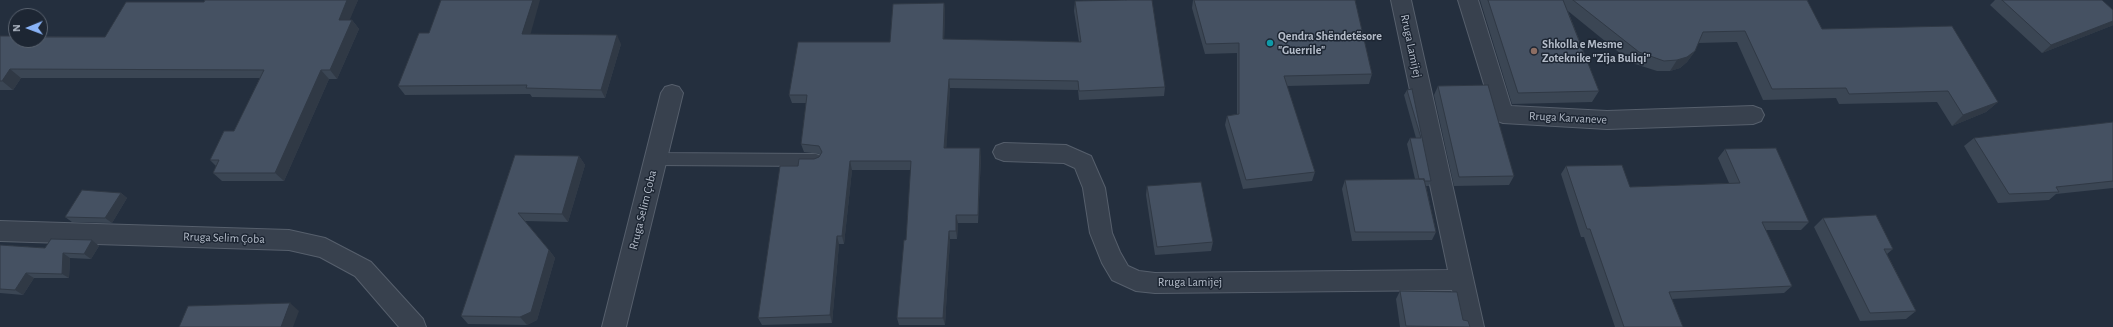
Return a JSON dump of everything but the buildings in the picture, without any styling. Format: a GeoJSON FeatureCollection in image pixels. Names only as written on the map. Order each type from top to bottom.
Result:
{"type":"FeatureCollection","features":[{"type":"Feature","properties":{"kind":"street","name":"Rruga Lamijej"},"geometry":{"type":"LineString","coordinates":[[1401,0],[1460,280],[1472,327]]}},
{"type":"Feature","properties":{"kind":"street","name":"Rruga Karvaneve"},"geometry":{"type":"LineString","coordinates":[[1468,0],[1503,114],[1607,120],[1753,115]]}},
{"type":"Feature","properties":{"kind":"street","name":"Rruga Selim Çoba"},"geometry":{"type":"LineString","coordinates":[[614,327],[672,93]]}},
{"type":"Feature","properties":{"kind":"street","name":"Rruga Lamijej"},"geometry":{"type":"LineString","coordinates":[[1004,152],[1066,154],[1083,162],[1094,188],[1101,232],[1110,256],[1120,273],[1136,280],[1155,283],[1460,280]]}},
{"type":"Feature","properties":{"kind":"street","name":"Rruga Selim Çoba"},"geometry":{"type":"LineString","coordinates":[[0,231],[289,240],[325,248],[363,269],[414,327]]}},
{"type":"Feature","properties":{"kind":"lane"},"geometry":{"type":"LineString","coordinates":[[655,159],[816,160]]}},
{"type":"Feature","properties":{"kind":"place","name":"Qendra Shëndetësore \"Guerrile\""},"geometry":{"type":"Point","coordinates":[1270,43]}},
{"type":"Feature","properties":{"kind":"place","name":"Shkolla e Mesme Zoteknike \"Zija Buliqi\""},"geometry":{"type":"Point","coordinates":[1534,51]}}]}
